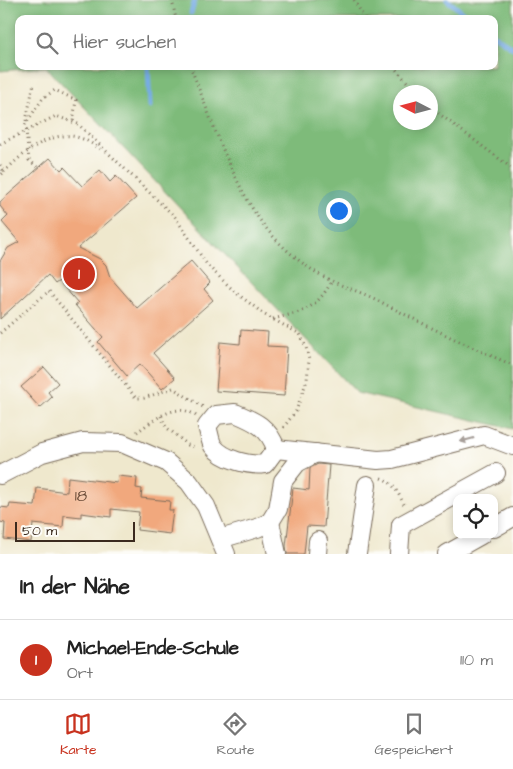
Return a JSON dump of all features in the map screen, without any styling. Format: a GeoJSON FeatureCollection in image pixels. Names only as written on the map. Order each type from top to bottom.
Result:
{"type":"FeatureCollection","features":[{"type":"Feature","properties":{"kind":"street"},"geometry":{"type":"LineString","coordinates":[[280,489],[277,473],[265,464],[252,466],[231,459],[213,446],[212,427],[235,413],[258,423],[274,442],[316,453],[392,459],[484,435],[513,446]]}},
{"type":"Feature","properties":{"kind":"street"},"geometry":{"type":"LineString","coordinates":[[0,475],[42,453],[83,442],[122,443],[166,462],[189,482],[206,506],[223,546],[270,522],[278,509],[280,489],[283,481],[297,463],[316,453]]}},
{"type":"Feature","properties":{"kind":"street"},"geometry":{"type":"LineString","coordinates":[[265,464],[274,442]]}},
{"type":"Feature","properties":{"kind":"street"},"geometry":{"type":"LineString","coordinates":[[399,554],[401,524],[496,473]]}},
{"type":"Feature","properties":{"kind":"street"},"geometry":{"type":"LineString","coordinates":[[357,554],[372,481]]}},
{"type":"Feature","properties":{"kind":"street"},"geometry":{"type":"LineString","coordinates":[[498,526],[513,517]]}},
{"type":"Feature","properties":{"kind":"street"},"geometry":{"type":"LineString","coordinates":[[270,522],[277,554]]}},
{"type":"Feature","properties":{"kind":"street"},"geometry":{"type":"LineString","coordinates":[[447,554],[474,539]]}},
{"type":"Feature","properties":{"kind":"path"},"geometry":{"type":"LineString","coordinates":[[172,0],[175,15]]}},
{"type":"Feature","properties":{"kind":"path"},"geometry":{"type":"LineString","coordinates":[[354,0],[363,15]]}},
{"type":"Feature","properties":{"kind":"path"},"geometry":{"type":"LineString","coordinates":[[192,70],[232,170],[251,207],[285,248],[308,267],[332,281],[363,292],[444,334],[513,365]]}},
{"type":"Feature","properties":{"kind":"path"},"geometry":{"type":"LineString","coordinates":[[397,70],[410,85]]}},
{"type":"Feature","properties":{"kind":"path"},"geometry":{"type":"LineString","coordinates":[[34,83],[26,130],[29,160],[37,167]]}},
{"type":"Feature","properties":{"kind":"path"},"geometry":{"type":"LineString","coordinates":[[26,125],[43,98],[55,90],[76,100],[73,122]]}},
{"type":"Feature","properties":{"kind":"path"},"geometry":{"type":"LineString","coordinates":[[438,112],[513,169]]}},
{"type":"Feature","properties":{"kind":"path"},"geometry":{"type":"LineString","coordinates":[[0,144],[56,116],[78,124],[105,152],[175,217],[208,266],[235,292],[265,315],[300,334],[309,360],[307,380],[296,411],[274,442]]}},
{"type":"Feature","properties":{"kind":"path"},"geometry":{"type":"LineString","coordinates":[[0,176],[28,151],[50,139],[66,136],[79,137],[105,152]]}},
{"type":"Feature","properties":{"kind":"path"},"geometry":{"type":"LineString","coordinates":[[0,165],[4,172]]}},
{"type":"Feature","properties":{"kind":"path"},"geometry":{"type":"LineString","coordinates":[[273,319],[298,313],[320,300],[332,281]]}},
{"type":"Feature","properties":{"kind":"path"},"geometry":{"type":"LineString","coordinates":[[0,333],[49,291],[136,398],[144,398],[173,388],[212,427]]}},
{"type":"Feature","properties":{"kind":"path"},"geometry":{"type":"LineString","coordinates":[[122,443],[170,411],[191,413],[212,427]]}},
{"type":"Feature","properties":{"kind":"path"},"geometry":{"type":"LineString","coordinates":[[161,416],[166,427],[193,448],[212,427]]}},
{"type":"Feature","properties":{"kind":"path"},"geometry":{"type":"LineString","coordinates":[[372,481],[389,481],[411,519]]}},
{"type":"Feature","properties":{"kind":"green space"},"geometry":{"type":"Polygon","coordinates":[[[0,0],[513,0],[513,429],[357,393],[49,70],[498,70],[498,15],[15,15],[15,70],[0,71],[0,0]]]}},
{"type":"Feature","properties":{"kind":"building"},"geometry":{"type":"Polygon","coordinates":[[[50,158],[61,170],[64,167],[82,186],[100,170],[110,182],[116,176],[136,198],[78,248],[100,259],[106,265],[110,277],[137,308],[191,261],[210,283],[204,289],[213,300],[153,353],[175,378],[162,389],[140,364],[127,376],[98,342],[103,337],[75,305],[78,303],[59,281],[55,284],[48,275],[0,319],[0,261],[8,248],[19,242],[2,222],[8,216],[0,206],[0,202],[50,158]]]}},
{"type":"Feature","properties":{"kind":"building"},"geometry":{"type":"Polygon","coordinates":[[[241,330],[268,332],[267,346],[287,347],[284,396],[216,391],[220,342],[240,344],[241,330]]]}},
{"type":"Feature","properties":{"kind":"building"},"geometry":{"type":"Polygon","coordinates":[[[44,367],[58,383],[48,392],[52,397],[40,408],[21,387],[44,367]]]}},
{"type":"Feature","properties":{"kind":"building"},"geometry":{"type":"Polygon","coordinates":[[[318,464],[329,465],[324,527],[307,526],[304,554],[287,554],[286,546],[293,488],[309,490],[310,468],[318,464]]]}},
{"type":"Feature","properties":{"kind":"building"},"geometry":{"type":"Polygon","coordinates":[[[118,476],[137,478],[136,488],[142,489],[141,498],[170,501],[169,510],[173,510],[170,534],[137,530],[139,512],[111,509],[111,517],[81,513],[81,517],[64,515],[63,527],[33,524],[31,542],[4,539],[5,523],[0,522],[0,507],[9,508],[10,504],[35,506],[37,488],[67,492],[68,477],[117,483],[118,476]]]}},
{"type":"Feature","properties":{"kind":"waterway"},"geometry":{"type":"LineString","coordinates":[[191,13],[195,0]]}},
{"type":"Feature","properties":{"kind":"waterway"},"geometry":{"type":"LineString","coordinates":[[447,0],[466,15]]}},
{"type":"Feature","properties":{"kind":"waterway"},"geometry":{"type":"LineString","coordinates":[[498,38],[513,48]]}},
{"type":"Feature","properties":{"kind":"waterway"},"geometry":{"type":"LineString","coordinates":[[148,70],[150,106]]}},
{"type":"Feature","properties":{"kind":"place","name":"Michael-Ende-Schule"},"geometry":{"type":"Point","coordinates":[79,274]}}]}
